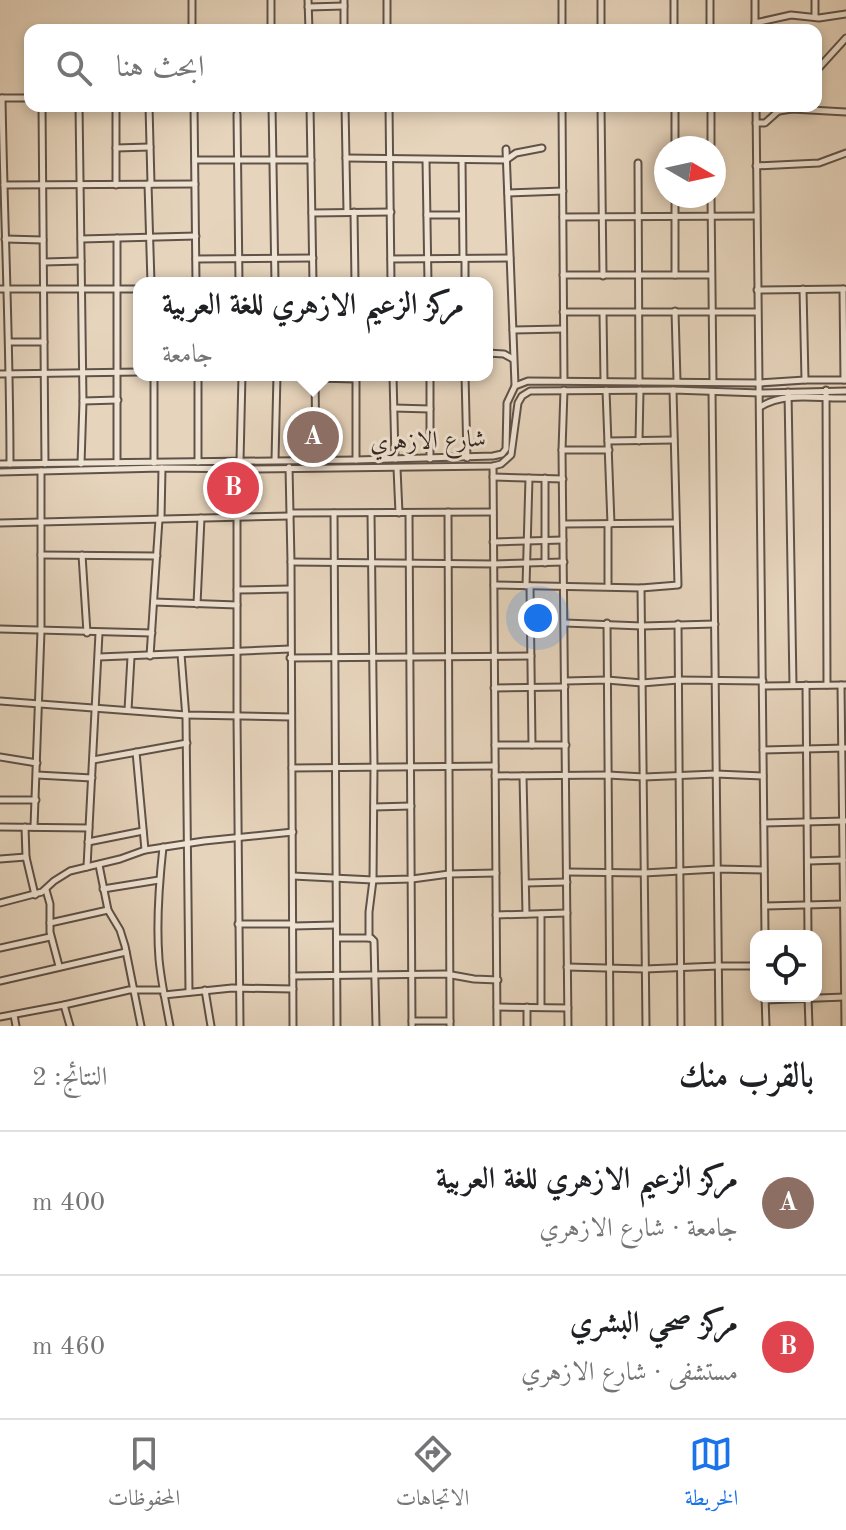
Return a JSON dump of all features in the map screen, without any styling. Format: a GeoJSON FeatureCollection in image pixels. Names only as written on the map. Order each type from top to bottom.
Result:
{"type":"FeatureCollection","features":[{"type":"Feature","properties":{"kind":"street"},"geometry":{"type":"LineString","coordinates":[[192,0],[192,24]]}},
{"type":"Feature","properties":{"kind":"street"},"geometry":{"type":"LineString","coordinates":[[271,0],[271,24]]}},
{"type":"Feature","properties":{"kind":"street"},"geometry":{"type":"LineString","coordinates":[[387,0],[387,24]]}},
{"type":"Feature","properties":{"kind":"street"},"geometry":{"type":"LineString","coordinates":[[562,0],[562,24]]}},
{"type":"Feature","properties":{"kind":"street"},"geometry":{"type":"LineString","coordinates":[[601,0],[601,24]]}},
{"type":"Feature","properties":{"kind":"street"},"geometry":{"type":"LineString","coordinates":[[674,0],[674,24]]}},
{"type":"Feature","properties":{"kind":"street"},"geometry":{"type":"LineString","coordinates":[[710,0],[710,24]]}},
{"type":"Feature","properties":{"kind":"street"},"geometry":{"type":"LineString","coordinates":[[755,0],[755,24]]}},
{"type":"Feature","properties":{"kind":"street"},"geometry":{"type":"LineString","coordinates":[[815,0],[815,17]]}},
{"type":"Feature","properties":{"kind":"street"},"geometry":{"type":"LineString","coordinates":[[309,24],[308,3],[344,3],[344,24]]}},
{"type":"Feature","properties":{"kind":"street"},"geometry":{"type":"LineString","coordinates":[[764,24],[791,15],[826,18],[846,14]]}},
{"type":"Feature","properties":{"kind":"street"},"geometry":{"type":"LineString","coordinates":[[822,64],[846,38]]}},
{"type":"Feature","properties":{"kind":"street"},"geometry":{"type":"LineString","coordinates":[[10,464],[1,98],[24,98]]}},
{"type":"Feature","properties":{"kind":"street"},"geometry":{"type":"LineString","coordinates":[[822,111],[846,112]]}},
{"type":"Feature","properties":{"kind":"street"},"geometry":{"type":"LineString","coordinates":[[42,112],[45,464]]}},
{"type":"Feature","properties":{"kind":"street"},"geometry":{"type":"LineString","coordinates":[[79,112],[81,464]]}},
{"type":"Feature","properties":{"kind":"street"},"geometry":{"type":"LineString","coordinates":[[116,112],[116,185]]}},
{"type":"Feature","properties":{"kind":"street"},"geometry":{"type":"LineString","coordinates":[[149,112],[151,277]]}},
{"type":"Feature","properties":{"kind":"street"},"geometry":{"type":"LineString","coordinates":[[194,112],[196,277]]}},
{"type":"Feature","properties":{"kind":"street"},"geometry":{"type":"LineString","coordinates":[[272,112],[275,277]]}},
{"type":"Feature","properties":{"kind":"street"},"geometry":{"type":"LineString","coordinates":[[310,112],[313,277]]}},
{"type":"Feature","properties":{"kind":"street"},"geometry":{"type":"LineString","coordinates":[[345,112],[347,212]]}},
{"type":"Feature","properties":{"kind":"street"},"geometry":{"type":"LineString","coordinates":[[389,112],[391,277]]}},
{"type":"Feature","properties":{"kind":"street"},"geometry":{"type":"LineString","coordinates":[[562,112],[564,380]]}},
{"type":"Feature","properties":{"kind":"street"},"geometry":{"type":"LineString","coordinates":[[601,112],[603,276]]}},
{"type":"Feature","properties":{"kind":"street"},"geometry":{"type":"LineString","coordinates":[[675,112],[675,136]]}},
{"type":"Feature","properties":{"kind":"street"},"geometry":{"type":"LineString","coordinates":[[711,112],[711,136]]}},
{"type":"Feature","properties":{"kind":"street"},"geometry":{"type":"LineString","coordinates":[[756,112],[765,930]]}},
{"type":"Feature","properties":{"kind":"street"},"geometry":{"type":"LineString","coordinates":[[756,123],[763,123],[778,112]]}},
{"type":"Feature","properties":{"kind":"street"},"geometry":{"type":"LineString","coordinates":[[237,114],[239,277]]}},
{"type":"Feature","properties":{"kind":"street"},"geometry":{"type":"LineString","coordinates":[[116,148],[150,147]]}},
{"type":"Feature","properties":{"kind":"street"},"geometry":{"type":"LineString","coordinates":[[346,158],[506,160],[516,153],[542,148]]}},
{"type":"Feature","properties":{"kind":"street"},"geometry":{"type":"LineString","coordinates":[[506,149],[515,386],[528,381],[564,380],[760,383],[845,380],[844,289],[757,290]]}},
{"type":"Feature","properties":{"kind":"street"},"geometry":{"type":"LineString","coordinates":[[756,166],[819,163],[846,153]]}},
{"type":"Feature","properties":{"kind":"street"},"geometry":{"type":"LineString","coordinates":[[195,160],[311,160]]}},
{"type":"Feature","properties":{"kind":"street"},"geometry":{"type":"LineString","coordinates":[[426,160],[428,277]]}},
{"type":"Feature","properties":{"kind":"street"},"geometry":{"type":"LineString","coordinates":[[462,160],[465,277]]}},
{"type":"Feature","properties":{"kind":"street"},"geometry":{"type":"LineString","coordinates":[[638,163],[639,382]]}},
{"type":"Feature","properties":{"kind":"street"},"geometry":{"type":"LineString","coordinates":[[2,185],[195,184]]}},
{"type":"Feature","properties":{"kind":"street"},"geometry":{"type":"LineString","coordinates":[[507,193],[563,191]]}},
{"type":"Feature","properties":{"kind":"street"},"geometry":{"type":"LineString","coordinates":[[675,208],[675,275]]}},
{"type":"Feature","properties":{"kind":"street"},"geometry":{"type":"LineString","coordinates":[[711,208],[713,382]]}},
{"type":"Feature","properties":{"kind":"street"},"geometry":{"type":"LineString","coordinates":[[354,212],[355,277]]}},
{"type":"Feature","properties":{"kind":"street"},"geometry":{"type":"LineString","coordinates":[[312,213],[391,212]]}},
{"type":"Feature","properties":{"kind":"street"},"geometry":{"type":"LineString","coordinates":[[427,215],[462,215]]}},
{"type":"Feature","properties":{"kind":"street"},"geometry":{"type":"LineString","coordinates":[[563,217],[756,216]]}},
{"type":"Feature","properties":{"kind":"street"},"geometry":{"type":"LineString","coordinates":[[81,239],[196,236]]}},
{"type":"Feature","properties":{"kind":"street"},"geometry":{"type":"LineString","coordinates":[[117,238],[117,463]]}},
{"type":"Feature","properties":{"kind":"street"},"geometry":{"type":"LineString","coordinates":[[5,239],[43,240]]}},
{"type":"Feature","properties":{"kind":"street"},"geometry":{"type":"LineString","coordinates":[[196,259],[313,258]]}},
{"type":"Feature","properties":{"kind":"street"},"geometry":{"type":"LineString","coordinates":[[391,259],[510,258]]}},
{"type":"Feature","properties":{"kind":"street"},"geometry":{"type":"LineString","coordinates":[[44,262],[81,261]]}},
{"type":"Feature","properties":{"kind":"street"},"geometry":{"type":"LineString","coordinates":[[563,275],[711,275]]}},
{"type":"Feature","properties":{"kind":"street"},"geometry":{"type":"LineString","coordinates":[[0,289],[133,289]]}},
{"type":"Feature","properties":{"kind":"street"},"geometry":{"type":"LineString","coordinates":[[803,289],[805,380]]}},
{"type":"Feature","properties":{"kind":"street"},"geometry":{"type":"LineString","coordinates":[[675,311],[677,381]]}},
{"type":"Feature","properties":{"kind":"street"},"geometry":{"type":"LineString","coordinates":[[563,312],[757,312]]}},
{"type":"Feature","properties":{"kind":"street"},"geometry":{"type":"LineString","coordinates":[[603,313],[604,381]]}},
{"type":"Feature","properties":{"kind":"street"},"geometry":{"type":"LineString","coordinates":[[513,330],[563,329]]}},
{"type":"Feature","properties":{"kind":"street"},"geometry":{"type":"LineString","coordinates":[[9,342],[44,342]]}},
{"type":"Feature","properties":{"kind":"street"},"geometry":{"type":"LineString","coordinates":[[493,353],[501,353],[514,360]]}},
{"type":"Feature","properties":{"kind":"street"},"geometry":{"type":"LineString","coordinates":[[0,374],[133,372]]}},
{"type":"Feature","properties":{"kind":"street"},"geometry":{"type":"LineString","coordinates":[[154,381],[154,463]]}},
{"type":"Feature","properties":{"kind":"street"},"geometry":{"type":"LineString","coordinates":[[198,381],[198,462]]}},
{"type":"Feature","properties":{"kind":"street"},"geometry":{"type":"LineString","coordinates":[[240,461],[242,381]]}},
{"type":"Feature","properties":{"kind":"street"},"geometry":{"type":"LineString","coordinates":[[275,460],[277,381]]}},
{"type":"Feature","properties":{"kind":"street"},"geometry":{"type":"LineString","coordinates":[[315,381],[316,460]]}},
{"type":"Feature","properties":{"kind":"street"},"geometry":{"type":"LineString","coordinates":[[356,381],[356,460]]}},
{"type":"Feature","properties":{"kind":"street"},"geometry":{"type":"LineString","coordinates":[[393,381],[395,459]]}},
{"type":"Feature","properties":{"kind":"street"},"geometry":{"type":"LineString","coordinates":[[430,381],[430,459]]}},
{"type":"Feature","properties":{"kind":"street"},"geometry":{"type":"LineString","coordinates":[[465,381],[467,458]]}},
{"type":"Feature","properties":{"kind":"street","name":"شارع الازهري"},"geometry":{"type":"LineString","coordinates":[[0,464],[275,460],[289,464],[316,460],[493,456],[504,452],[507,445],[507,403],[515,386]]}},
{"type":"Feature","properties":{"kind":"street"},"geometry":{"type":"LineString","coordinates":[[564,390],[568,1026]]}},
{"type":"Feature","properties":{"kind":"street"},"geometry":{"type":"LineString","coordinates":[[606,390],[610,524],[608,586]]}},
{"type":"Feature","properties":{"kind":"street"},"geometry":{"type":"LineString","coordinates":[[639,441],[640,390]]}},
{"type":"Feature","properties":{"kind":"street"},"geometry":{"type":"LineString","coordinates":[[494,585],[641,588],[678,585],[673,390]]}},
{"type":"Feature","properties":{"kind":"street","name":"شارع الازهري"},"geometry":{"type":"LineString","coordinates":[[0,472],[289,464],[397,468],[493,466],[501,464],[511,455],[515,413],[522,396],[530,391],[673,390],[789,394],[846,391]]}},
{"type":"Feature","properties":{"kind":"street"},"geometry":{"type":"LineString","coordinates":[[826,390],[827,685]]}},
{"type":"Feature","properties":{"kind":"street"},"geometry":{"type":"LineString","coordinates":[[712,392],[719,1026]]}},
{"type":"Feature","properties":{"kind":"street"},"geometry":{"type":"LineString","coordinates":[[760,407],[789,394],[825,399],[846,398]]}},
{"type":"Feature","properties":{"kind":"street"},"geometry":{"type":"LineString","coordinates":[[789,394],[793,685]]}},
{"type":"Feature","properties":{"kind":"street"},"geometry":{"type":"LineString","coordinates":[[83,401],[118,400]]}},
{"type":"Feature","properties":{"kind":"street"},"geometry":{"type":"LineString","coordinates":[[394,408],[430,409]]}},
{"type":"Feature","properties":{"kind":"street"},"geometry":{"type":"LineString","coordinates":[[608,441],[674,440]]}},
{"type":"Feature","properties":{"kind":"street"},"geometry":{"type":"LineString","coordinates":[[562,450],[609,450]]}},
{"type":"Feature","properties":{"kind":"street"},"geometry":{"type":"LineString","coordinates":[[289,464],[293,1026]]}},
{"type":"Feature","properties":{"kind":"street"},"geometry":{"type":"LineString","coordinates":[[493,466],[497,1026]]}},
{"type":"Feature","properties":{"kind":"street"},"geometry":{"type":"LineString","coordinates":[[150,656],[162,468]]}},
{"type":"Feature","properties":{"kind":"street"},"geometry":{"type":"LineString","coordinates":[[397,468],[399,513]]}},
{"type":"Feature","properties":{"kind":"street"},"geometry":{"type":"LineString","coordinates":[[34,827],[41,631],[41,471]]}},
{"type":"Feature","properties":{"kind":"street"},"geometry":{"type":"LineString","coordinates":[[493,477],[563,479]]}},
{"type":"Feature","properties":{"kind":"street"},"geometry":{"type":"LineString","coordinates":[[529,478],[527,563],[532,745]]}},
{"type":"Feature","properties":{"kind":"street"},"geometry":{"type":"LineString","coordinates":[[545,478],[545,563]]}},
{"type":"Feature","properties":{"kind":"street"},"geometry":{"type":"LineString","coordinates":[[409,513],[412,1024],[450,1023],[448,512]]}},
{"type":"Feature","properties":{"kind":"street"},"geometry":{"type":"LineString","coordinates":[[0,523],[334,513],[493,512]]}},
{"type":"Feature","properties":{"kind":"street"},"geometry":{"type":"LineString","coordinates":[[334,513],[337,1026]]}},
{"type":"Feature","properties":{"kind":"street"},"geometry":{"type":"LineString","coordinates":[[369,938],[374,807],[371,513]]}},
{"type":"Feature","properties":{"kind":"street"},"geometry":{"type":"LineString","coordinates":[[237,517],[240,1026]]}},
{"type":"Feature","properties":{"kind":"street"},"geometry":{"type":"LineString","coordinates":[[197,604],[201,518]]}},
{"type":"Feature","properties":{"kind":"street"},"geometry":{"type":"LineString","coordinates":[[564,524],[676,523]]}},
{"type":"Feature","properties":{"kind":"street"},"geometry":{"type":"LineString","coordinates":[[493,542],[563,540]]}},
{"type":"Feature","properties":{"kind":"street"},"geometry":{"type":"LineString","coordinates":[[41,555],[157,556]]}},
{"type":"Feature","properties":{"kind":"street"},"geometry":{"type":"LineString","coordinates":[[82,555],[87,633]]}},
{"type":"Feature","properties":{"kind":"street"},"geometry":{"type":"LineString","coordinates":[[291,562],[564,562]]}},
{"type":"Feature","properties":{"kind":"street"},"geometry":{"type":"LineString","coordinates":[[641,588],[646,1026]]}},
{"type":"Feature","properties":{"kind":"street"},"geometry":{"type":"LineString","coordinates":[[237,590],[290,589]]}},
{"type":"Feature","properties":{"kind":"street"},"geometry":{"type":"LineString","coordinates":[[154,602],[237,605]]}},
{"type":"Feature","properties":{"kind":"street"},"geometry":{"type":"LineString","coordinates":[[565,623],[642,626],[715,624]]}},
{"type":"Feature","properties":{"kind":"street"},"geometry":{"type":"LineString","coordinates":[[607,623],[610,1026]]}},
{"type":"Feature","properties":{"kind":"street"},"geometry":{"type":"LineString","coordinates":[[678,624],[681,1026]]}},
{"type":"Feature","properties":{"kind":"street"},"geometry":{"type":"LineString","coordinates":[[0,629],[152,633]]}},
{"type":"Feature","properties":{"kind":"street"},"geometry":{"type":"LineString","coordinates":[[87,867],[99,633]]}},
{"type":"Feature","properties":{"kind":"street"},"geometry":{"type":"LineString","coordinates":[[99,657],[290,649]]}},
{"type":"Feature","properties":{"kind":"street"},"geometry":{"type":"LineString","coordinates":[[181,654],[187,743],[189,992]]}},
{"type":"Feature","properties":{"kind":"street"},"geometry":{"type":"LineString","coordinates":[[290,658],[531,656]]}},
{"type":"Feature","properties":{"kind":"street"},"geometry":{"type":"LineString","coordinates":[[128,710],[131,657]]}},
{"type":"Feature","properties":{"kind":"street"},"geometry":{"type":"LineString","coordinates":[[494,688],[607,680],[844,685],[845,1026]]}},
{"type":"Feature","properties":{"kind":"street"},"geometry":{"type":"LineString","coordinates":[[806,685],[808,930]]}},
{"type":"Feature","properties":{"kind":"street"},"geometry":{"type":"LineString","coordinates":[[0,701],[186,715],[291,717]]}},
{"type":"Feature","properties":{"kind":"street"},"geometry":{"type":"LineString","coordinates":[[93,760],[187,743]]}},
{"type":"Feature","properties":{"kind":"street"},"geometry":{"type":"LineString","coordinates":[[495,745],[566,745]]}},
{"type":"Feature","properties":{"kind":"street"},"geometry":{"type":"LineString","coordinates":[[763,750],[844,748]]}},
{"type":"Feature","properties":{"kind":"street"},"geometry":{"type":"LineString","coordinates":[[136,752],[145,850]]}},
{"type":"Feature","properties":{"kind":"street"},"geometry":{"type":"LineString","coordinates":[[0,757],[37,763]]}},
{"type":"Feature","properties":{"kind":"street"},"geometry":{"type":"LineString","coordinates":[[292,768],[495,766]]}},
{"type":"Feature","properties":{"kind":"street"},"geometry":{"type":"LineString","coordinates":[[37,775],[92,778]]}},
{"type":"Feature","properties":{"kind":"street"},"geometry":{"type":"LineString","coordinates":[[495,776],[763,776]]}},
{"type":"Feature","properties":{"kind":"street"},"geometry":{"type":"LineString","coordinates":[[523,776],[526,914]]}},
{"type":"Feature","properties":{"kind":"street"},"geometry":{"type":"LineString","coordinates":[[0,800],[36,800]]}},
{"type":"Feature","properties":{"kind":"street"},"geometry":{"type":"LineString","coordinates":[[374,807],[411,806]]}},
{"type":"Feature","properties":{"kind":"street"},"geometry":{"type":"LineString","coordinates":[[764,823],[844,821]]}},
{"type":"Feature","properties":{"kind":"street"},"geometry":{"type":"LineString","coordinates":[[0,827],[89,828]]}},
{"type":"Feature","properties":{"kind":"street"},"geometry":{"type":"LineString","coordinates":[[25,827],[26,857],[35,895]]}},
{"type":"Feature","properties":{"kind":"street"},"geometry":{"type":"LineString","coordinates":[[88,842],[143,831]]}},
{"type":"Feature","properties":{"kind":"street"},"geometry":{"type":"LineString","coordinates":[[0,903],[35,895],[65,874],[145,850],[293,832]]}},
{"type":"Feature","properties":{"kind":"street"},"geometry":{"type":"LineString","coordinates":[[163,847],[158,943],[170,1026]]}},
{"type":"Feature","properties":{"kind":"street"},"geometry":{"type":"LineString","coordinates":[[0,859],[26,857]]}},
{"type":"Feature","properties":{"kind":"street"},"geometry":{"type":"LineString","coordinates":[[808,861],[843,860]]}},
{"type":"Feature","properties":{"kind":"street"},"geometry":{"type":"LineString","coordinates":[[99,865],[108,910],[120,930],[126,952],[141,1026]]}},
{"type":"Feature","properties":{"kind":"street"},"geometry":{"type":"LineString","coordinates":[[567,872],[764,870]]}},
{"type":"Feature","properties":{"kind":"street"},"geometry":{"type":"LineString","coordinates":[[293,876],[373,880],[496,873]]}},
{"type":"Feature","properties":{"kind":"street"},"geometry":{"type":"LineString","coordinates":[[103,889],[159,880]]}},
{"type":"Feature","properties":{"kind":"street"},"geometry":{"type":"LineString","coordinates":[[526,883],[567,882]]}},
{"type":"Feature","properties":{"kind":"street"},"geometry":{"type":"LineString","coordinates":[[46,890],[50,904],[50,937],[59,966]]}},
{"type":"Feature","properties":{"kind":"street"},"geometry":{"type":"LineString","coordinates":[[765,906],[845,904]]}},
{"type":"Feature","properties":{"kind":"street"},"geometry":{"type":"LineString","coordinates":[[50,923],[108,910]]}},
{"type":"Feature","properties":{"kind":"street"},"geometry":{"type":"LineString","coordinates":[[496,915],[567,913]]}},
{"type":"Feature","properties":{"kind":"street"},"geometry":{"type":"LineString","coordinates":[[541,914],[541,1007]]}},
{"type":"Feature","properties":{"kind":"street"},"geometry":{"type":"LineString","coordinates":[[238,924],[336,925]]}},
{"type":"Feature","properties":{"kind":"street"},"geometry":{"type":"LineString","coordinates":[[0,948],[50,937]]}},
{"type":"Feature","properties":{"kind":"street"},"geometry":{"type":"LineString","coordinates":[[337,938],[369,938],[374,941],[376,1026]]}},
{"type":"Feature","properties":{"kind":"street"},"geometry":{"type":"LineString","coordinates":[[0,981],[126,952]]}},
{"type":"Feature","properties":{"kind":"street"},"geometry":{"type":"LineString","coordinates":[[567,967],[645,969],[750,966]]}},
{"type":"Feature","properties":{"kind":"street"},"geometry":{"type":"LineString","coordinates":[[293,976],[446,974],[498,980]]}},
{"type":"Feature","properties":{"kind":"street"},"geometry":{"type":"LineString","coordinates":[[0,1017],[133,989],[163,993],[240,988],[293,989]]}},
{"type":"Feature","properties":{"kind":"street"},"geometry":{"type":"LineString","coordinates":[[205,990],[211,1026]]}},
{"type":"Feature","properties":{"kind":"street"},"geometry":{"type":"LineString","coordinates":[[822,997],[846,997]]}},
{"type":"Feature","properties":{"kind":"street"},"geometry":{"type":"LineString","coordinates":[[765,1002],[766,1026]]}},
{"type":"Feature","properties":{"kind":"street"},"geometry":{"type":"LineString","coordinates":[[808,1002],[809,1026]]}},
{"type":"Feature","properties":{"kind":"street"},"geometry":{"type":"LineString","coordinates":[[64,1005],[70,1026]]}},
{"type":"Feature","properties":{"kind":"street"},"geometry":{"type":"LineString","coordinates":[[497,1007],[568,1008]]}},
{"type":"Feature","properties":{"kind":"street"},"geometry":{"type":"LineString","coordinates":[[527,1007],[527,1026]]}},
{"type":"Feature","properties":{"kind":"street"},"geometry":{"type":"LineString","coordinates":[[14,1015],[16,1026]]}},
{"type":"Feature","properties":{"kind":"place","name":"مركز الزعيم الازهري للغة العربية"},"geometry":{"type":"Point","coordinates":[313,437]}},
{"type":"Feature","properties":{"kind":"place","name":"مركز صحي البشري"},"geometry":{"type":"Point","coordinates":[233,488]}}]}
